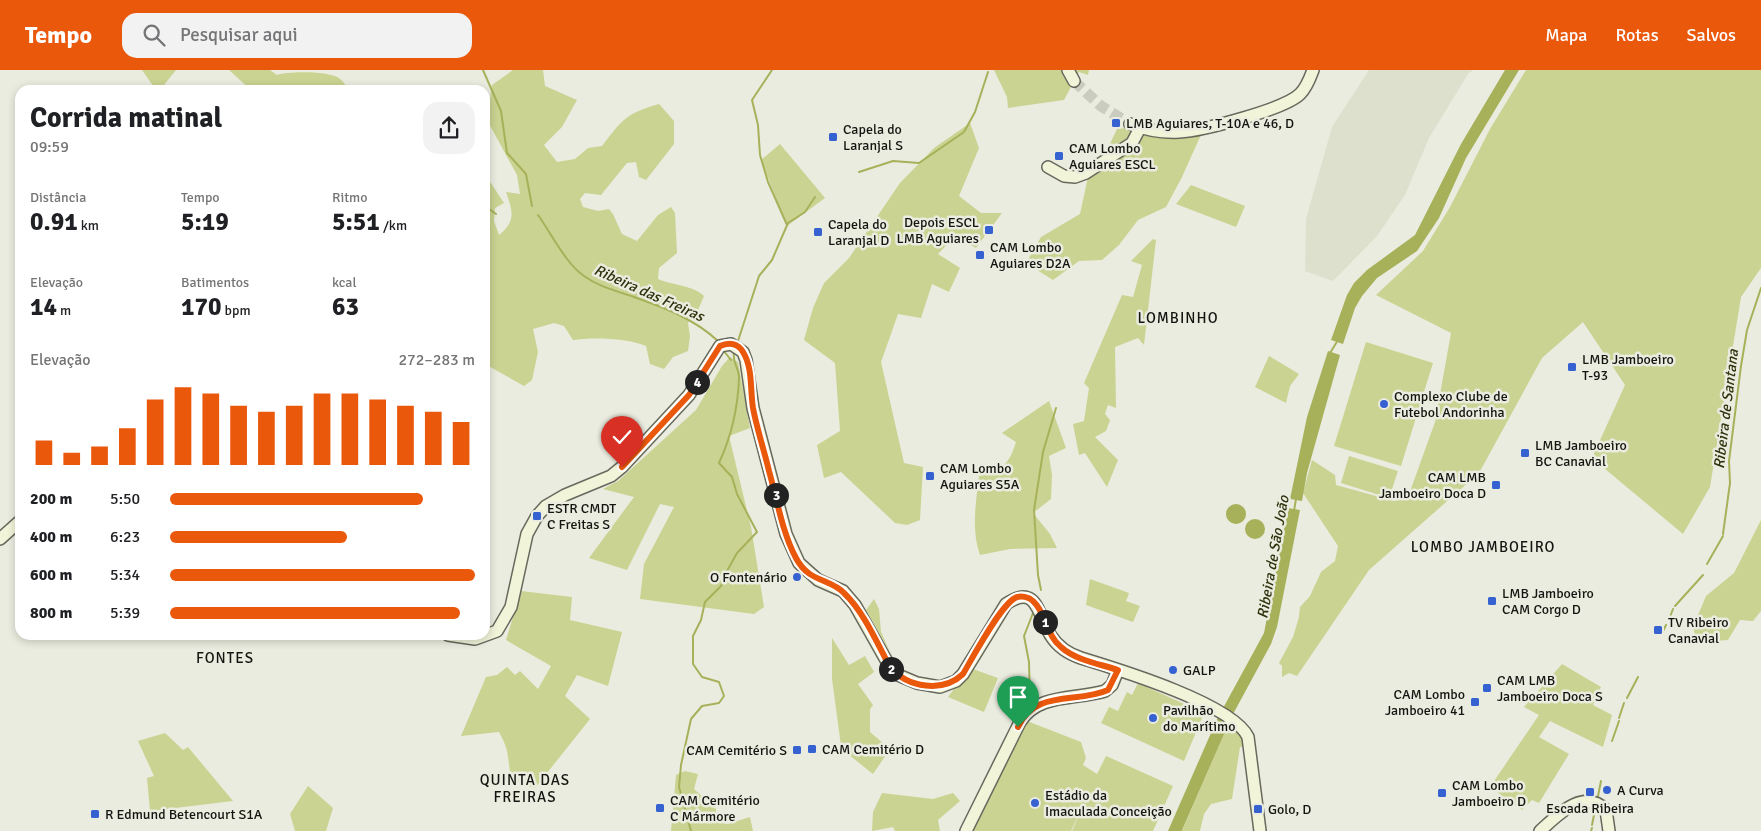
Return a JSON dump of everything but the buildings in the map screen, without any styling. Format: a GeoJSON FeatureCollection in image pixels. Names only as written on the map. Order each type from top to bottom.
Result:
{"type":"FeatureCollection","features":[{"type":"Feature","properties":{"kind":"main road"},"geometry":{"type":"LineString","coordinates":[[1068,70],[1074,81]]}},
{"type":"Feature","properties":{"kind":"main road"},"geometry":{"type":"LineString","coordinates":[[1048,167],[1064,176],[1080,176],[1132,143],[1135,126],[1164,132],[1198,130],[1291,101],[1307,85],[1313,70]]}},
{"type":"Feature","properties":{"kind":"main road"},"geometry":{"type":"LineString","coordinates":[[490,634],[497,631],[511,607],[527,534],[537,516],[546,506],[565,495],[611,476],[622,467],[689,395],[716,351],[727,343],[740,348],[746,360],[753,408],[786,534],[796,558],[818,580],[843,591],[855,605],[895,673],[912,682],[928,686],[940,687],[956,681],[963,674],[1006,604],[1019,597],[1028,598],[1035,603],[1043,615],[1050,635],[1064,649],[1184,694],[1220,713],[1246,731],[1250,743],[1260,831]]}},
{"type":"Feature","properties":{"kind":"main road"},"geometry":{"type":"LineString","coordinates":[[0,539],[15,526]]}},
{"type":"Feature","properties":{"kind":"main road"},"geometry":{"type":"LineString","coordinates":[[966,831],[1026,713],[1036,705],[1049,701],[1105,691],[1112,685],[1118,670]]}},
{"type":"Feature","properties":{"kind":"main road"},"geometry":{"type":"LineString","coordinates":[[1540,831],[1570,806],[1579,802],[1596,803],[1608,813],[1609,831]]}},
{"type":"Feature","properties":{"kind":"shaded area"},"geometry":{"type":"Polygon","coordinates":[[[142,70],[176,70],[164,85],[152,85],[142,70]]]}},
{"type":"Feature","properties":{"kind":"shaded area"},"geometry":{"type":"Polygon","coordinates":[[[229,70],[270,70],[277,75],[299,72],[326,74],[339,78],[345,85],[246,85],[229,70]]]}},
{"type":"Feature","properties":{"kind":"shaded area"},"geometry":{"type":"Polygon","coordinates":[[[513,70],[543,70],[545,86],[577,100],[562,127],[544,145],[557,162],[575,159],[588,148],[602,146],[620,123],[639,111],[659,104],[674,121],[674,144],[646,180],[639,177],[636,162],[627,163],[601,195],[585,193],[580,199],[583,207],[598,211],[609,209],[622,234],[637,241],[658,215],[671,207],[675,213],[677,253],[659,268],[658,279],[700,292],[704,296],[698,310],[688,323],[690,336],[688,351],[673,357],[664,369],[650,364],[646,346],[639,343],[610,339],[573,340],[564,326],[554,323],[533,329],[538,352],[532,380],[524,386],[490,367],[490,182],[504,203],[495,208],[494,221],[499,235],[511,221],[512,216],[506,192],[520,194],[517,175],[490,126],[492,85],[513,70]]]}},
{"type":"Feature","properties":{"kind":"shaded area"},"geometry":{"type":"Polygon","coordinates":[[[994,70],[1089,70],[1088,75],[1079,72],[1064,100],[1008,108],[1007,97],[994,70]]]}},
{"type":"Feature","properties":{"kind":"shaded area"},"geometry":{"type":"Polygon","coordinates":[[[1369,70],[1473,70],[1468,74],[1429,138],[1405,195],[1377,236],[1333,281],[1305,271],[1306,219],[1332,127],[1369,70]]]}},
{"type":"Feature","properties":{"kind":"shaded area"},"geometry":{"type":"Polygon","coordinates":[[[1505,70],[1519,70],[1466,158],[1439,218],[1417,251],[1377,278],[1362,296],[1355,308],[1343,344],[1331,340],[1347,295],[1354,283],[1367,270],[1415,235],[1461,144],[1505,70]]]}},
{"type":"Feature","properties":{"kind":"shaded area"},"geometry":{"type":"Polygon","coordinates":[[[1526,70],[1761,70],[1761,268],[1741,297],[1710,487],[1683,534],[1592,458],[1625,385],[1583,322],[1542,358],[1479,473],[1369,570],[1297,676],[1289,673],[1282,677],[1282,666],[1279,663],[1293,637],[1300,607],[1310,596],[1321,572],[1335,561],[1338,546],[1303,493],[1312,460],[1335,475],[1336,485],[1394,501],[1408,497],[1435,422],[1451,333],[1376,295],[1423,251],[1450,207],[1490,129],[1526,70]]]}},
{"type":"Feature","properties":{"kind":"shaded area"},"geometry":{"type":"Polygon","coordinates":[[[1208,119],[1182,177],[1166,207],[1138,220],[1119,245],[1102,260],[1079,261],[1053,280],[1026,263],[1041,237],[1080,214],[1088,177],[1108,148],[1117,129],[1208,119]]]}},
{"type":"Feature","properties":{"kind":"shaded area"},"geometry":{"type":"Polygon","coordinates":[[[970,123],[979,148],[959,196],[981,213],[1002,213],[976,248],[955,236],[938,254],[960,268],[949,292],[932,284],[921,318],[898,314],[881,362],[904,463],[923,467],[920,520],[907,525],[895,523],[841,472],[824,478],[817,445],[840,431],[835,363],[804,340],[813,308],[824,283],[849,258],[900,183],[934,148],[970,123]]]}},
{"type":"Feature","properties":{"kind":"shaded area"},"geometry":{"type":"Polygon","coordinates":[[[780,144],[825,198],[787,226],[761,160],[780,144]]]}},
{"type":"Feature","properties":{"kind":"shaded area"},"geometry":{"type":"Polygon","coordinates":[[[1191,185],[1245,206],[1236,227],[1176,204],[1191,185]]]}},
{"type":"Feature","properties":{"kind":"shaded area"},"geometry":{"type":"Polygon","coordinates":[[[1153,239],[1156,240],[1144,345],[1138,338],[1115,347],[1116,408],[1108,405],[1105,414],[1110,420],[1106,431],[1095,437],[1118,460],[1107,487],[1085,453],[1079,455],[1073,424],[1084,421],[1089,388],[1084,383],[1122,295],[1133,297],[1142,265],[1131,261],[1153,239]]]}},
{"type":"Feature","properties":{"kind":"shaded area","name":"Complexo Clube de Futebol Andorinha"},"geometry":{"type":"Polygon","coordinates":[[[1366,342],[1433,363],[1401,466],[1334,446],[1366,342]]]}},
{"type":"Feature","properties":{"kind":"shaded area"},"geometry":{"type":"Polygon","coordinates":[[[1328,351],[1340,355],[1307,473],[1302,501],[1290,499],[1307,417],[1328,351]]]}},
{"type":"Feature","properties":{"kind":"shaded area"},"geometry":{"type":"Polygon","coordinates":[[[1269,356],[1299,374],[1290,386],[1286,403],[1255,387],[1269,356]]]}},
{"type":"Feature","properties":{"kind":"shaded area"},"geometry":{"type":"Polygon","coordinates":[[[730,357],[738,362],[750,428],[729,436],[751,527],[764,607],[754,614],[640,599],[644,564],[674,507],[660,504],[627,570],[589,558],[634,497],[603,489],[618,481],[696,410],[722,366],[730,357]]]}},
{"type":"Feature","properties":{"kind":"shaded area"},"geometry":{"type":"Polygon","coordinates":[[[1049,401],[1066,448],[1049,456],[1052,475],[1051,499],[1033,513],[1050,534],[1057,548],[1010,549],[980,555],[975,526],[979,476],[999,469],[1010,456],[1016,442],[1002,433],[1049,401]]]}},
{"type":"Feature","properties":{"kind":"shaded area"},"geometry":{"type":"Polygon","coordinates":[[[1349,456],[1398,471],[1389,498],[1341,483],[1349,456]]]}},
{"type":"Feature","properties":{"kind":"shaded area"},"geometry":{"type":"Polygon","coordinates":[[[1236,504],[1243,507],[1246,514],[1243,521],[1236,524],[1229,521],[1226,514],[1229,507],[1236,504]]]}},
{"type":"Feature","properties":{"kind":"shaded area"},"geometry":{"type":"Polygon","coordinates":[[[1288,508],[1300,510],[1277,627],[1271,644],[1232,716],[1222,710],[1264,633],[1288,508]]]}},
{"type":"Feature","properties":{"kind":"shaded area"},"geometry":{"type":"Polygon","coordinates":[[[1255,519],[1262,522],[1265,529],[1262,536],[1255,539],[1248,536],[1245,529],[1248,522],[1255,519]]]}},
{"type":"Feature","properties":{"kind":"shaded area"},"geometry":{"type":"Polygon","coordinates":[[[1761,520],[1761,611],[1753,621],[1740,620],[1728,640],[1717,641],[1695,635],[1693,627],[1706,596],[1734,573],[1761,520]]]}},
{"type":"Feature","properties":{"kind":"shaded area"},"geometry":{"type":"Polygon","coordinates":[[[1090,579],[1129,593],[1126,601],[1140,606],[1133,622],[1086,605],[1090,579]]]}},
{"type":"Feature","properties":{"kind":"shaded area"},"geometry":{"type":"Polygon","coordinates":[[[521,591],[572,597],[570,620],[622,632],[608,686],[577,675],[565,696],[590,719],[535,788],[519,782],[512,776],[504,742],[499,732],[461,736],[486,677],[497,675],[507,667],[515,675],[520,671],[538,689],[551,666],[506,640],[521,591]]]}},
{"type":"Feature","properties":{"kind":"shaded area"},"geometry":{"type":"Polygon","coordinates":[[[874,599],[879,609],[881,632],[890,652],[866,610],[874,599]]]}},
{"type":"Feature","properties":{"kind":"shaded area"},"geometry":{"type":"Polygon","coordinates":[[[832,638],[849,665],[865,656],[874,672],[858,684],[873,705],[870,709],[870,732],[890,749],[873,774],[843,750],[841,746],[832,679],[832,638]]]}},
{"type":"Feature","properties":{"kind":"shaded area"},"geometry":{"type":"Polygon","coordinates":[[[1562,664],[1601,687],[1593,705],[1612,715],[1603,747],[1550,721],[1539,737],[1569,754],[1539,803],[1532,800],[1522,810],[1490,787],[1539,715],[1524,707],[1562,664]]]}},
{"type":"Feature","properties":{"kind":"shaded area"},"geometry":{"type":"Polygon","coordinates":[[[970,668],[998,678],[984,712],[948,697],[970,668]]]}},
{"type":"Feature","properties":{"kind":"shaded area","name":"Pavilhão do Marítimo"},"geometry":{"type":"Polygon","coordinates":[[[1138,683],[1204,713],[1184,761],[1101,723],[1109,707],[1118,711],[1127,692],[1132,695],[1138,683]]]}},
{"type":"Feature","properties":{"kind":"shaded area"},"geometry":{"type":"Polygon","coordinates":[[[1218,717],[1229,723],[1182,831],[1168,831],[1218,717]]]}},
{"type":"Feature","properties":{"kind":"shaded area","name":"Estádio da Imaculada Conceição"},"geometry":{"type":"Polygon","coordinates":[[[1027,721],[1081,742],[1086,758],[1083,765],[1097,774],[1106,756],[1173,786],[1153,831],[1072,831],[1083,806],[1071,831],[972,831],[1027,721]]]}},
{"type":"Feature","properties":{"kind":"shaded area"},"geometry":{"type":"Polygon","coordinates":[[[1229,723],[1239,729],[1246,746],[1240,747],[1232,799],[1211,804],[1204,814],[1200,831],[1182,831],[1229,723]]]}},
{"type":"Feature","properties":{"kind":"shaded area"},"geometry":{"type":"Polygon","coordinates":[[[165,733],[183,750],[188,747],[233,801],[150,811],[147,778],[154,776],[138,741],[165,733]]]}},
{"type":"Feature","properties":{"kind":"shaded area"},"geometry":{"type":"Polygon","coordinates":[[[685,771],[698,774],[694,789],[716,809],[716,822],[728,824],[750,817],[753,831],[671,831],[676,775],[685,771]]]}},
{"type":"Feature","properties":{"kind":"shaded area"},"geometry":{"type":"Polygon","coordinates":[[[308,786],[333,808],[326,831],[295,831],[290,814],[308,786]]]}},
{"type":"Feature","properties":{"kind":"shaded area"},"geometry":{"type":"Polygon","coordinates":[[[882,793],[933,799],[953,793],[960,801],[938,820],[940,831],[895,831],[893,827],[872,831],[873,812],[882,793]]]}},
{"type":"Feature","properties":{"kind":"waterway","name":"Ribeira das Freiras"},"geometry":{"type":"LineString","coordinates":[[483,70],[490,85]]}},
{"type":"Feature","properties":{"kind":"waterway"},"geometry":{"type":"LineString","coordinates":[[772,70],[752,100],[758,125],[760,155],[768,182],[787,225]]}},
{"type":"Feature","properties":{"kind":"waterway"},"geometry":{"type":"LineString","coordinates":[[859,172],[893,161],[919,163],[964,132],[975,112],[988,72]]}},
{"type":"Feature","properties":{"kind":"waterway","name":"Ribeira das Freiras"},"geometry":{"type":"LineString","coordinates":[[490,86],[501,111],[507,153],[526,174],[532,206]]}},
{"type":"Feature","properties":{"kind":"waterway","name":"Ribeira das Freiras"},"geometry":{"type":"LineString","coordinates":[[738,341],[759,276],[772,260],[788,223],[805,212],[815,197]]}},
{"type":"Feature","properties":{"kind":"waterway","name":"Ribeira das Freiras"},"geometry":{"type":"LineString","coordinates":[[490,210],[496,214]]}},
{"type":"Feature","properties":{"kind":"waterway","name":"Ribeira das Freiras"},"geometry":{"type":"LineString","coordinates":[[538,215],[571,264],[584,276],[602,286],[678,314],[699,326],[718,341]]}},
{"type":"Feature","properties":{"kind":"waterway","name":"Ribeira de Santana"},"geometry":{"type":"LineString","coordinates":[[1723,534],[1730,483],[1729,461],[1741,366],[1747,330],[1761,288]]}},
{"type":"Feature","properties":{"kind":"waterway"},"geometry":{"type":"LineString","coordinates":[[1330,353],[1338,340]]}},
{"type":"Feature","properties":{"kind":"waterway","name":"Ribeira das Freiras"},"geometry":{"type":"LineString","coordinates":[[723,350],[731,360]]}},
{"type":"Feature","properties":{"kind":"waterway","name":"Ribeira das Freiras"},"geometry":{"type":"LineString","coordinates":[[691,831],[679,787],[681,765],[691,719],[702,706],[719,703],[724,696],[719,682],[702,677],[693,664],[693,636],[701,620],[705,602],[721,586],[737,553],[757,532],[737,494],[732,477],[719,463],[733,422],[737,400],[739,375],[734,360],[734,352]]}},
{"type":"Feature","properties":{"kind":"waterway"},"geometry":{"type":"LineString","coordinates":[[1041,590],[1038,575],[1034,510],[1043,452],[1056,408]]}},
{"type":"Feature","properties":{"kind":"waterway","name":"Ribeira de São João"},"geometry":{"type":"LineString","coordinates":[[1294,511],[1296,499]]}},
{"type":"Feature","properties":{"kind":"waterway","name":"Ribeira de Santana"},"geometry":{"type":"LineString","coordinates":[[1707,564],[1723,536]]}},
{"type":"Feature","properties":{"kind":"waterway","name":"Ribeira de Santana"},"geometry":{"type":"LineString","coordinates":[[1675,606],[1703,575]]}},
{"type":"Feature","properties":{"kind":"waterway","name":"Ribeira de Santana"},"geometry":{"type":"LineString","coordinates":[[1670,617],[1673,609]]}},
{"type":"Feature","properties":{"kind":"waterway"},"geometry":{"type":"LineString","coordinates":[[1030,702],[1029,662],[1024,636],[1033,613]]}},
{"type":"Feature","properties":{"kind":"waterway","name":"Ribeira de Santana"},"geometry":{"type":"LineString","coordinates":[[1663,631],[1666,625]]}},
{"type":"Feature","properties":{"kind":"waterway","name":"Ribeira de Santana"},"geometry":{"type":"LineString","coordinates":[[1627,698],[1638,677]]}},
{"type":"Feature","properties":{"kind":"waterway","name":"Ribeira de Santana"},"geometry":{"type":"LineString","coordinates":[[1619,718],[1624,703]]}},
{"type":"Feature","properties":{"kind":"waterway","name":"Ribeira de Santana"},"geometry":{"type":"LineString","coordinates":[[1612,741],[1619,721]]}},
{"type":"Feature","properties":{"kind":"waterway","name":"Ribeira de Santana"},"geometry":{"type":"LineString","coordinates":[[1598,796],[1601,781]]}},
{"type":"Feature","properties":{"kind":"waterway","name":"Ribeira de Santana"},"geometry":{"type":"LineString","coordinates":[[1592,825],[1595,810]]}},
{"type":"Feature","properties":{"kind":"tunnel"},"geometry":{"type":"LineString","coordinates":[[1074,81],[1101,106],[1130,124]]}},
{"type":"Feature","properties":{"kind":"place","name":"LMB Aguiares, T-10A e 46, D"},"geometry":{"type":"Point","coordinates":[1116,123]}},
{"type":"Feature","properties":{"kind":"place","name":"Capela do Laranjal S"},"geometry":{"type":"Point","coordinates":[833,137]}},
{"type":"Feature","properties":{"kind":"place","name":"CAM Lombo Aguiares ESCL"},"geometry":{"type":"Point","coordinates":[1059,156]}},
{"type":"Feature","properties":{"kind":"place","name":"Depois ESCL LMB Aguiares"},"geometry":{"type":"Point","coordinates":[989,230]}},
{"type":"Feature","properties":{"kind":"place","name":"Capela do Laranjal D"},"geometry":{"type":"Point","coordinates":[818,232]}},
{"type":"Feature","properties":{"kind":"place","name":"CAM Lombo Aguiares D2A"},"geometry":{"type":"Point","coordinates":[980,255]}},
{"type":"Feature","properties":{"kind":"place","name":"LMB Jamboeiro T-93"},"geometry":{"type":"Point","coordinates":[1572,367]}},
{"type":"Feature","properties":{"kind":"place","name":"Complexo Clube de Futebol Andorinha"},"geometry":{"type":"Point","coordinates":[1384,404]}},
{"type":"Feature","properties":{"kind":"place","name":"LMB Jamboeiro BC Canavial"},"geometry":{"type":"Point","coordinates":[1525,453]}},
{"type":"Feature","properties":{"kind":"place","name":"CAM Lombo Aguiares S5A"},"geometry":{"type":"Point","coordinates":[930,476]}},
{"type":"Feature","properties":{"kind":"place","name":"CAM LMB Jamboeiro Doca D"},"geometry":{"type":"Point","coordinates":[1496,485]}},
{"type":"Feature","properties":{"kind":"place","name":"ESTR CMDT C Freitas S"},"geometry":{"type":"Point","coordinates":[537,516]}},
{"type":"Feature","properties":{"kind":"place","name":"O Fontenário"},"geometry":{"type":"Point","coordinates":[797,577]}},
{"type":"Feature","properties":{"kind":"place","name":"LMB Jamboeiro CAM Corgo D"},"geometry":{"type":"Point","coordinates":[1492,601]}},
{"type":"Feature","properties":{"kind":"place","name":"TV Ribeiro Canavial"},"geometry":{"type":"Point","coordinates":[1658,630]}},
{"type":"Feature","properties":{"kind":"place","name":"GALP"},"geometry":{"type":"Point","coordinates":[1173,670]}},
{"type":"Feature","properties":{"kind":"place","name":"CAM LMB Jamboeiro Doca S"},"geometry":{"type":"Point","coordinates":[1487,688]}},
{"type":"Feature","properties":{"kind":"place","name":"CAM Lombo Jamboeiro 41"},"geometry":{"type":"Point","coordinates":[1475,702]}},
{"type":"Feature","properties":{"kind":"place","name":"Pavilhão do Marítimo"},"geometry":{"type":"Point","coordinates":[1153,718]}},
{"type":"Feature","properties":{"kind":"place","name":"CAM Cemitério D"},"geometry":{"type":"Point","coordinates":[812,749]}},
{"type":"Feature","properties":{"kind":"place","name":"CAM Cemitério S"},"geometry":{"type":"Point","coordinates":[797,750]}},
{"type":"Feature","properties":{"kind":"place","name":"A Curva"},"geometry":{"type":"Point","coordinates":[1607,790]}},
{"type":"Feature","properties":{"kind":"place","name":"Escada Ribeira"},"geometry":{"type":"Point","coordinates":[1590,792]}},
{"type":"Feature","properties":{"kind":"place","name":"CAM Lombo Jamboeiro D"},"geometry":{"type":"Point","coordinates":[1442,793]}},
{"type":"Feature","properties":{"kind":"place","name":"Estádio da Imaculada Conceição"},"geometry":{"type":"Point","coordinates":[1035,803]}},
{"type":"Feature","properties":{"kind":"place","name":"CAM Cemitério C Mármore"},"geometry":{"type":"Point","coordinates":[660,808]}},
{"type":"Feature","properties":{"kind":"place","name":"Golo, D"},"geometry":{"type":"Point","coordinates":[1258,809]}},
{"type":"Feature","properties":{"kind":"place","name":"R Edmund Betencourt S1A"},"geometry":{"type":"Point","coordinates":[95,814]}},
{"type":"Feature","properties":{"kind":"district","name":"LOMBINHO"},"geometry":{"type":"Point","coordinates":[1178,318]}},
{"type":"Feature","properties":{"kind":"district","name":"LOMBO JAMBOEIRO"},"geometry":{"type":"Point","coordinates":[1483,547]}},
{"type":"Feature","properties":{"kind":"district","name":"FONTES"},"geometry":{"type":"Point","coordinates":[225,658]}},
{"type":"Feature","properties":{"kind":"district","name":"QUINTA DAS FREIRAS"},"geometry":{"type":"Point","coordinates":[525,788]}},
{"type":"Feature","properties":{"kind":"route"},"geometry":{"type":"LineString","coordinates":[[622,467],[689,395],[720,346],[727,343],[740,348],[746,360],[751,381],[753,408],[786,534],[796,558],[818,580],[843,591],[855,605],[895,673],[912,682],[928,686],[940,687],[956,681],[963,674],[1006,604],[1019,597],[1028,598],[1035,603],[1043,615],[1050,635],[1069,653],[1118,670],[1108,690],[1043,702],[1026,713],[1018,727]]}}]}
